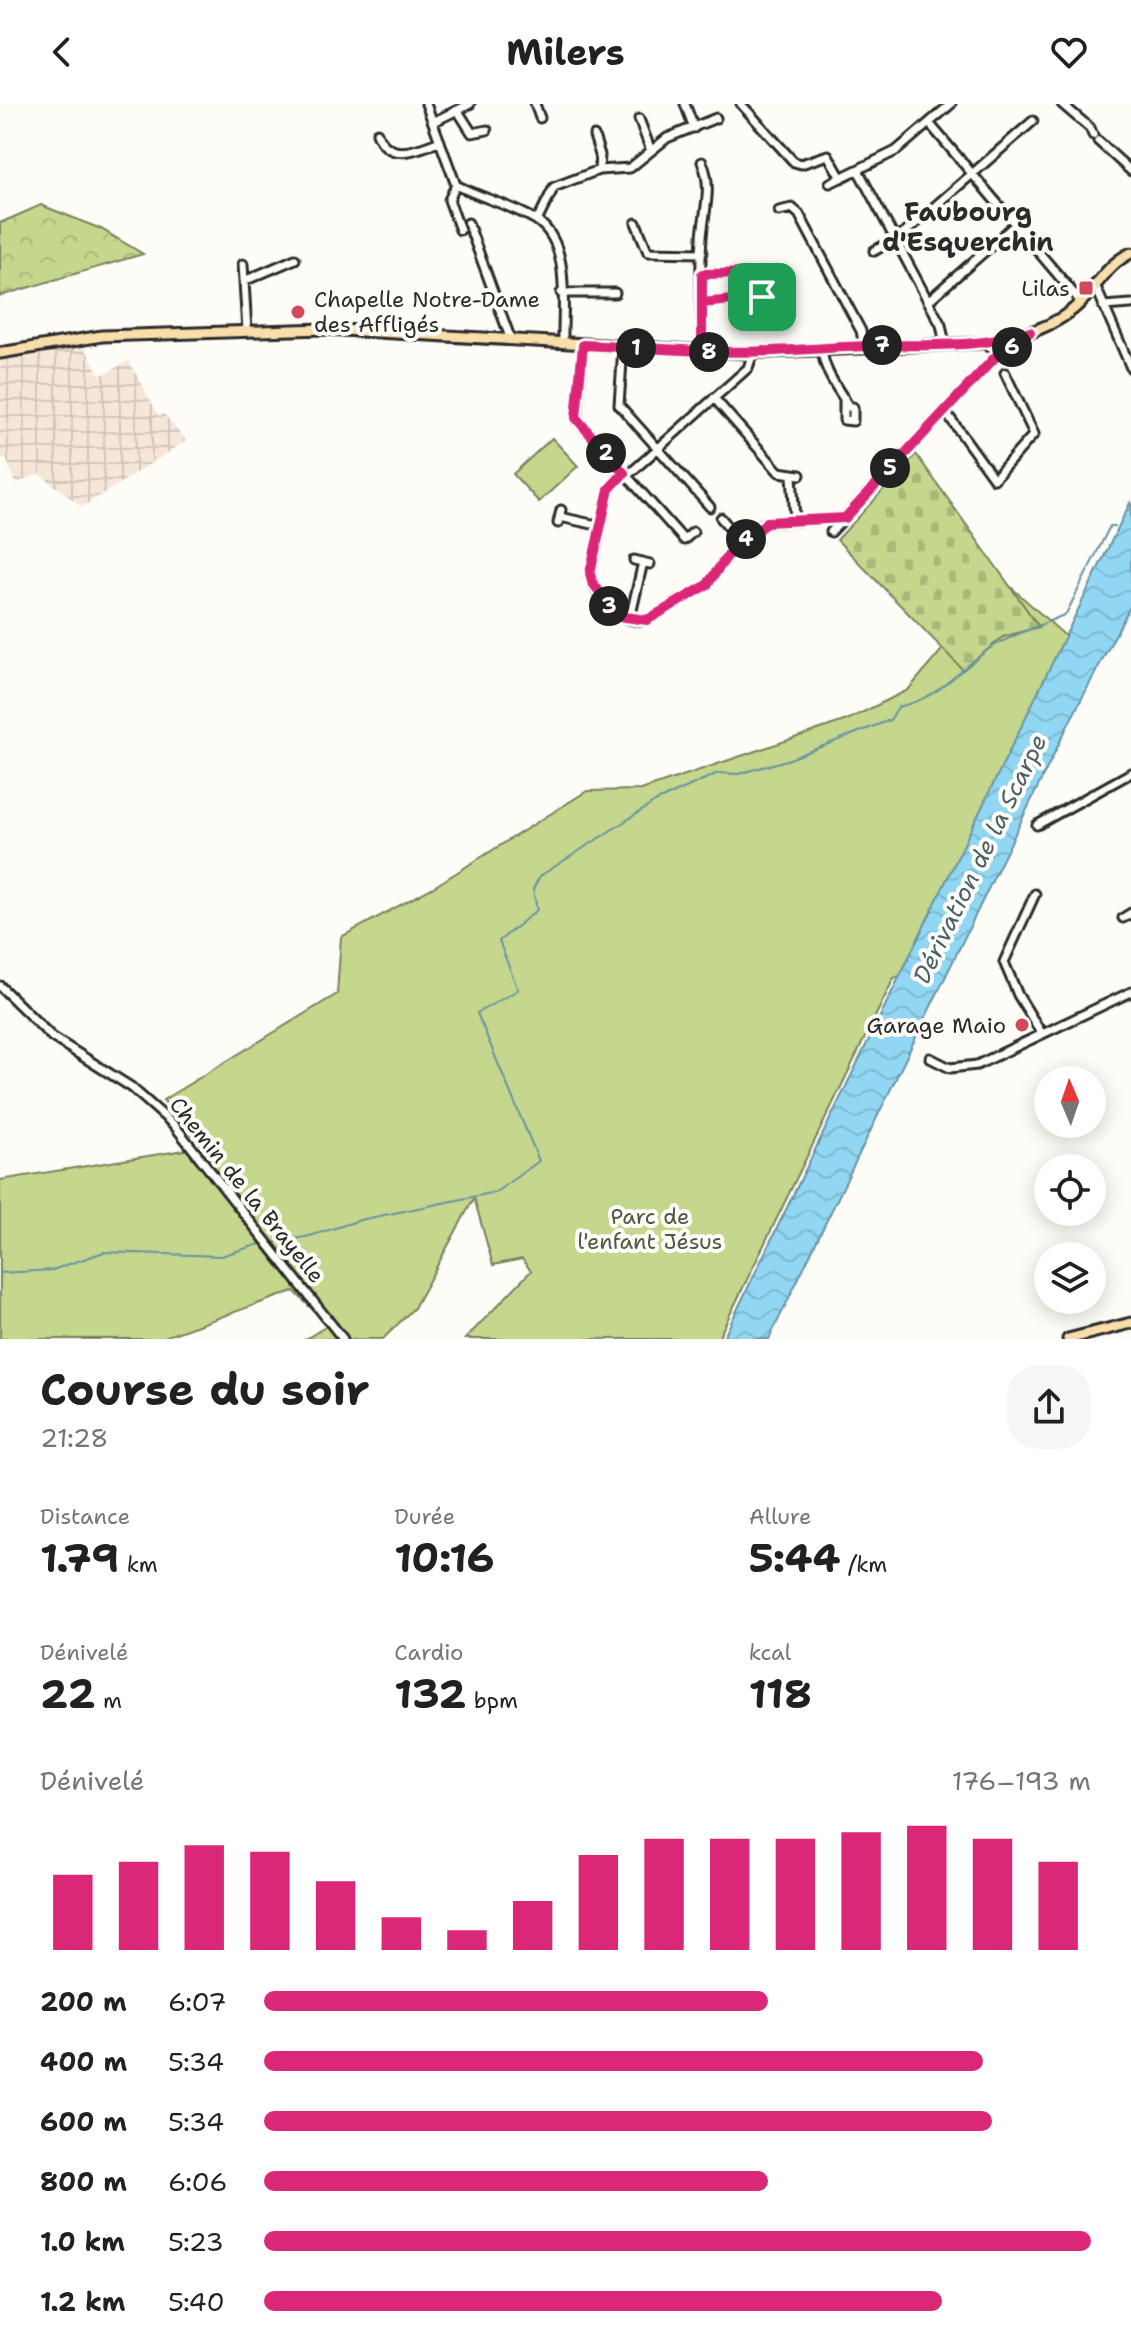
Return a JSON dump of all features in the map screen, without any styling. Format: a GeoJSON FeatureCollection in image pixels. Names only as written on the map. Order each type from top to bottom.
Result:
{"type":"FeatureCollection","features":[{"type":"Feature","properties":{"kind":"main road"},"geometry":{"type":"LineString","coordinates":[[0,353],[95,336],[352,330],[753,353],[864,346],[982,343],[1002,346],[1061,318],[1081,302],[1115,262],[1131,253]]}},
{"type":"Feature","properties":{"kind":"main road"},"geometry":{"type":"LineString","coordinates":[[1068,1339],[1131,1323]]}},
{"type":"Feature","properties":{"kind":"street"},"geometry":{"type":"LineString","coordinates":[[426,104],[456,185],[537,221],[557,247],[563,343]]}},
{"type":"Feature","properties":{"kind":"street"},"geometry":{"type":"LineString","coordinates":[[433,122],[470,104]]}},
{"type":"Feature","properties":{"kind":"street"},"geometry":{"type":"LineString","coordinates":[[535,104],[540,118]]}},
{"type":"Feature","properties":{"kind":"street"},"geometry":{"type":"LineString","coordinates":[[685,104],[694,128]]}},
{"type":"Feature","properties":{"kind":"street"},"geometry":{"type":"LineString","coordinates":[[741,104],[794,162],[801,164],[828,155],[841,178]]}},
{"type":"Feature","properties":{"kind":"street"},"geometry":{"type":"LineString","coordinates":[[830,183],[896,151],[951,104]]}},
{"type":"Feature","properties":{"kind":"street"},"geometry":{"type":"LineString","coordinates":[[1062,104],[1131,171]]}},
{"type":"Feature","properties":{"kind":"street"},"geometry":{"type":"LineString","coordinates":[[458,111],[472,133],[487,130]]}},
{"type":"Feature","properties":{"kind":"street"},"geometry":{"type":"LineString","coordinates":[[537,221],[554,187],[599,170],[630,168],[667,138],[716,118]]}},
{"type":"Feature","properties":{"kind":"street"},"geometry":{"type":"LineString","coordinates":[[639,119],[651,151]]}},
{"type":"Feature","properties":{"kind":"street"},"geometry":{"type":"LineString","coordinates":[[874,251],[895,239],[1033,121]]}},
{"type":"Feature","properties":{"kind":"street"},"geometry":{"type":"LineString","coordinates":[[929,123],[1081,302]]}},
{"type":"Feature","properties":{"kind":"street"},"geometry":{"type":"LineString","coordinates":[[377,133],[387,149],[396,153],[440,141]]}},
{"type":"Feature","properties":{"kind":"street"},"geometry":{"type":"LineString","coordinates":[[594,136],[600,155],[599,170]]}},
{"type":"Feature","properties":{"kind":"street"},"geometry":{"type":"LineString","coordinates":[[702,162],[707,177],[702,253],[702,351]]}},
{"type":"Feature","properties":{"kind":"street"},"geometry":{"type":"LineString","coordinates":[[858,170],[942,327],[945,344]]}},
{"type":"Feature","properties":{"kind":"street"},"geometry":{"type":"LineString","coordinates":[[456,185],[449,200],[460,230]]}},
{"type":"Feature","properties":{"kind":"street"},"geometry":{"type":"LineString","coordinates":[[779,211],[792,208],[799,214],[861,331],[864,346]]}},
{"type":"Feature","properties":{"kind":"street"},"geometry":{"type":"LineString","coordinates":[[468,223],[511,340]]}},
{"type":"Feature","properties":{"kind":"street"},"geometry":{"type":"LineString","coordinates":[[636,223],[648,252],[702,253]]}},
{"type":"Feature","properties":{"kind":"street"},"geometry":{"type":"LineString","coordinates":[[928,301],[1015,225]]}},
{"type":"Feature","properties":{"kind":"street"},"geometry":{"type":"LineString","coordinates":[[244,281],[295,259]]}},
{"type":"Feature","properties":{"kind":"street"},"geometry":{"type":"LineString","coordinates":[[243,264],[247,331]]}},
{"type":"Feature","properties":{"kind":"street"},"geometry":{"type":"LineString","coordinates":[[702,274],[759,273],[764,293],[760,297],[702,303]]}},
{"type":"Feature","properties":{"kind":"street"},"geometry":{"type":"LineString","coordinates":[[1095,285],[1131,368]]}},
{"type":"Feature","properties":{"kind":"street"},"geometry":{"type":"LineString","coordinates":[[561,293],[615,293]]}},
{"type":"Feature","properties":{"kind":"street"},"geometry":{"type":"LineString","coordinates":[[1103,306],[1131,304]]}},
{"type":"Feature","properties":{"kind":"street"},"geometry":{"type":"LineString","coordinates":[[583,345],[576,418],[684,540],[693,532]]}},
{"type":"Feature","properties":{"kind":"street"},"geometry":{"type":"LineString","coordinates":[[831,532],[1002,346]]}},
{"type":"Feature","properties":{"kind":"street"},"geometry":{"type":"LineString","coordinates":[[623,347],[618,403],[710,507]]}},
{"type":"Feature","properties":{"kind":"street"},"geometry":{"type":"LineString","coordinates":[[822,349],[823,367],[844,398]]}},
{"type":"Feature","properties":{"kind":"street"},"geometry":{"type":"LineString","coordinates":[[753,353],[748,368],[611,487],[591,579],[614,613],[630,619],[647,620],[707,585],[726,558],[767,522],[845,518]]}},
{"type":"Feature","properties":{"kind":"street"},"geometry":{"type":"LineString","coordinates":[[945,411],[994,479],[1034,434],[1005,373]]}},
{"type":"Feature","properties":{"kind":"street"},"geometry":{"type":"LineString","coordinates":[[714,398],[779,472],[796,476],[795,519]]}},
{"type":"Feature","properties":{"kind":"street"},"geometry":{"type":"LineString","coordinates":[[560,517],[601,526]]}},
{"type":"Feature","properties":{"kind":"street"},"geometry":{"type":"LineString","coordinates":[[721,518],[742,543]]}},
{"type":"Feature","properties":{"kind":"street"},"geometry":{"type":"LineString","coordinates":[[630,619],[642,562]]}},
{"type":"Feature","properties":{"kind":"street"},"geometry":{"type":"LineString","coordinates":[[1037,825],[1131,773]]}},
{"type":"Feature","properties":{"kind":"street"},"geometry":{"type":"LineString","coordinates":[[1035,894],[1004,962],[1021,1001],[1042,1034]]}},
{"type":"Feature","properties":{"kind":"street"},"geometry":{"type":"LineString","coordinates":[[1123,918],[1131,913]]}},
{"type":"Feature","properties":{"kind":"street","name":"Chemin de la Brayelle"},"geometry":{"type":"LineString","coordinates":[[0,986],[52,1037],[131,1087],[170,1120],[343,1339]]}},
{"type":"Feature","properties":{"kind":"street"},"geometry":{"type":"LineString","coordinates":[[930,1058],[950,1068],[977,1065],[1131,992]]}},
{"type":"Feature","properties":{"kind":"shaded area"},"geometry":{"type":"Polygon","coordinates":[[[83,344],[99,374],[129,361],[159,416],[164,414],[186,441],[82,507],[40,474],[16,483],[6,459],[0,460],[0,359],[83,344]]]}},
{"type":"Feature","properties":{"kind":"green space"},"geometry":{"type":"Polygon","coordinates":[[[41,205],[101,229],[143,254],[0,296],[0,223],[41,205]]]}},
{"type":"Feature","properties":{"kind":"green space"},"geometry":{"type":"Polygon","coordinates":[[[552,438],[578,466],[539,502],[513,474],[552,438]]]}},
{"type":"Feature","properties":{"kind":"green space"},"geometry":{"type":"Polygon","coordinates":[[[916,454],[1039,627],[1003,637],[963,670],[837,540],[916,454]]]}},
{"type":"Feature","properties":{"kind":"green space","name":"Parc de l'enfant Jésus"},"geometry":{"type":"Polygon","coordinates":[[[1002,579],[1093,661],[945,960],[894,978],[718,1339],[465,1339],[531,1271],[522,1259],[493,1265],[474,1198],[414,1308],[383,1339],[306,1339],[328,1325],[294,1291],[159,1339],[0,1339],[0,1180],[203,1147],[163,1100],[337,994],[341,937],[432,888],[587,791],[641,790],[847,720],[908,690],[1002,579]]]}},
{"type":"Feature","properties":{"kind":"water","name":"Dérivation de la Scarpe"},"geometry":{"type":"Polygon","coordinates":[[[1131,501],[1131,605],[1069,723],[769,1339],[723,1339],[1131,501]]]}},
{"type":"Feature","properties":{"kind":"waterway"},"geometry":{"type":"LineString","coordinates":[[272,1243],[310,1236],[360,1220],[496,1192],[539,1161],[477,1013],[518,990],[499,941],[537,910],[533,889],[540,876],[655,802],[718,773],[738,774],[787,760],[890,720],[898,707],[939,689],[992,647],[1066,614],[1110,526],[1115,526]]}},
{"type":"Feature","properties":{"kind":"waterway"},"geometry":{"type":"LineString","coordinates":[[0,1273],[52,1270],[104,1252],[221,1256],[260,1244]]}},
{"type":"Feature","properties":{"kind":"place","name":"Lilas"},"geometry":{"type":"Point","coordinates":[1086,288]}},
{"type":"Feature","properties":{"kind":"place","name":"Chapelle Notre-Dame des Affligés"},"geometry":{"type":"Point","coordinates":[298,312]}},
{"type":"Feature","properties":{"kind":"place","name":"Garage Maio"},"geometry":{"type":"Point","coordinates":[1022,1025]}},
{"type":"Feature","properties":{"kind":"district","name":"Faubourg d'Esquerchin"},"geometry":{"type":"Point","coordinates":[968,226]}},
{"type":"Feature","properties":{"kind":"route"},"geometry":{"type":"LineString","coordinates":[[762,297],[702,303],[702,351],[583,345],[576,418],[624,473],[609,489],[590,573],[592,582],[618,616],[647,620],[707,585],[728,555],[767,522],[845,518],[999,353],[1006,353],[1030,332],[1013,339],[982,343],[864,346],[769,353],[702,351],[702,346],[702,303],[702,274],[759,273],[764,288],[762,297]]}}]}
